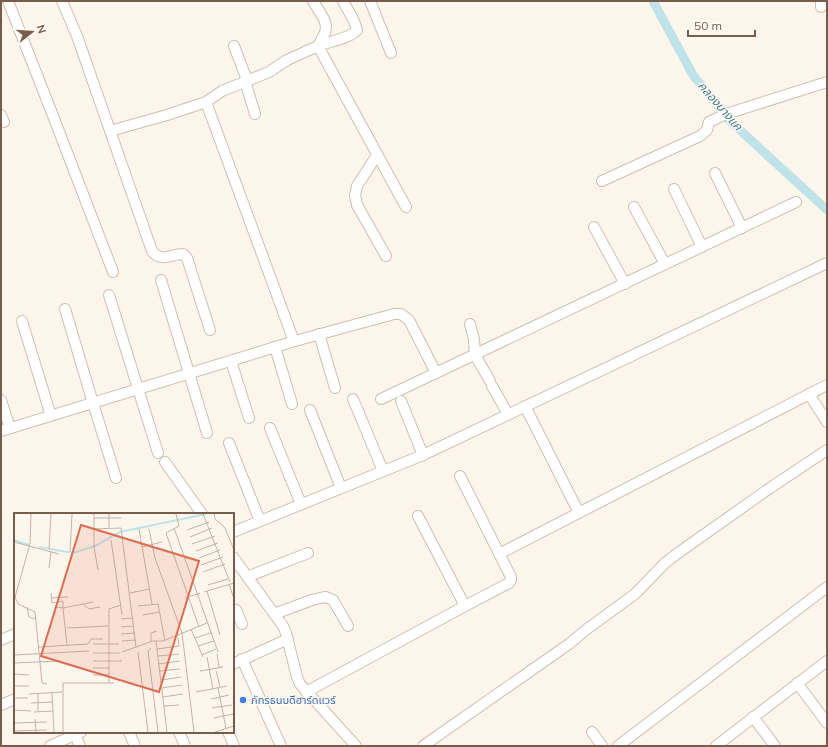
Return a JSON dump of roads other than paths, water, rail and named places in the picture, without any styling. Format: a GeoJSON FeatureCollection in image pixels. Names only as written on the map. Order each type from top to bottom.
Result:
{"type":"FeatureCollection","features":[{"type":"Feature","properties":{"kind":"street"},"geometry":{"type":"LineString","coordinates":[[8,1],[113,272]]}},
{"type":"Feature","properties":{"kind":"street"},"geometry":{"type":"LineString","coordinates":[[313,1],[324,19],[326,26],[325,33],[318,46]]}},
{"type":"Feature","properties":{"kind":"street"},"geometry":{"type":"LineString","coordinates":[[110,131],[206,102],[222,91],[268,72],[307,50],[349,36],[357,30],[354,21],[343,1]]}},
{"type":"Feature","properties":{"kind":"street"},"geometry":{"type":"LineString","coordinates":[[370,1],[391,53]]}},
{"type":"Feature","properties":{"kind":"street"},"geometry":{"type":"LineString","coordinates":[[64,2],[152,251],[155,255],[162,258],[176,254],[183,254],[187,258],[210,330]]}},
{"type":"Feature","properties":{"kind":"street"},"geometry":{"type":"LineString","coordinates":[[234,46],[255,114]]}},
{"type":"Feature","properties":{"kind":"street"},"geometry":{"type":"LineString","coordinates":[[318,46],[406,208]]}},
{"type":"Feature","properties":{"kind":"street"},"geometry":{"type":"LineString","coordinates":[[602,181],[700,136],[707,130],[709,123],[726,114],[827,82]]}},
{"type":"Feature","properties":{"kind":"street"},"geometry":{"type":"LineString","coordinates":[[206,102],[292,336]]}},
{"type":"Feature","properties":{"kind":"street"},"geometry":{"type":"LineString","coordinates":[[377,155],[357,186],[354,195],[357,205],[386,256]]}},
{"type":"Feature","properties":{"kind":"street"},"geometry":{"type":"LineString","coordinates":[[715,173],[742,228]]}},
{"type":"Feature","properties":{"kind":"street"},"geometry":{"type":"LineString","coordinates":[[674,189],[702,247]]}},
{"type":"Feature","properties":{"kind":"street"},"geometry":{"type":"LineString","coordinates":[[382,399],[796,202]]}},
{"type":"Feature","properties":{"kind":"street"},"geometry":{"type":"LineString","coordinates":[[634,207],[665,264]]}},
{"type":"Feature","properties":{"kind":"street"},"geometry":{"type":"LineString","coordinates":[[594,227],[625,284]]}},
{"type":"Feature","properties":{"kind":"street"},"geometry":{"type":"LineString","coordinates":[[234,532],[423,455],[827,263]]}},
{"type":"Feature","properties":{"kind":"street"},"geometry":{"type":"LineString","coordinates":[[161,280],[207,433]]}},
{"type":"Feature","properties":{"kind":"street"},"geometry":{"type":"LineString","coordinates":[[109,295],[158,452]]}},
{"type":"Feature","properties":{"kind":"street"},"geometry":{"type":"LineString","coordinates":[[65,309],[116,478]]}},
{"type":"Feature","properties":{"kind":"street"},"geometry":{"type":"LineString","coordinates":[[1,400],[5,430],[275,347],[394,314],[401,314],[408,320],[436,373]]}},
{"type":"Feature","properties":{"kind":"street"},"geometry":{"type":"LineString","coordinates":[[22,321],[51,416]]}},
{"type":"Feature","properties":{"kind":"street"},"geometry":{"type":"LineString","coordinates":[[470,324],[474,339],[475,355],[508,414]]}},
{"type":"Feature","properties":{"kind":"street"},"geometry":{"type":"LineString","coordinates":[[319,334],[335,388]]}},
{"type":"Feature","properties":{"kind":"street"},"geometry":{"type":"LineString","coordinates":[[275,347],[292,404]]}},
{"type":"Feature","properties":{"kind":"street"},"geometry":{"type":"LineString","coordinates":[[231,361],[249,418]]}},
{"type":"Feature","properties":{"kind":"street"},"geometry":{"type":"LineString","coordinates":[[499,554],[827,385]]}},
{"type":"Feature","properties":{"kind":"street"},"geometry":{"type":"LineString","coordinates":[[809,394],[827,422]]}},
{"type":"Feature","properties":{"kind":"street"},"geometry":{"type":"LineString","coordinates":[[353,399],[383,471]]}},
{"type":"Feature","properties":{"kind":"street"},"geometry":{"type":"LineString","coordinates":[[401,401],[423,455]]}},
{"type":"Feature","properties":{"kind":"street"},"geometry":{"type":"LineString","coordinates":[[525,406],[579,513]]}},
{"type":"Feature","properties":{"kind":"street"},"geometry":{"type":"LineString","coordinates":[[310,410],[342,488]]}},
{"type":"Feature","properties":{"kind":"street"},"geometry":{"type":"LineString","coordinates":[[270,428],[301,504]]}},
{"type":"Feature","properties":{"kind":"street"},"geometry":{"type":"LineString","coordinates":[[229,443],[260,521]]}},
{"type":"Feature","properties":{"kind":"street"},"geometry":{"type":"LineString","coordinates":[[423,746],[569,644],[636,594],[665,563],[678,553],[827,450]]}},
{"type":"Feature","properties":{"kind":"street"},"geometry":{"type":"LineString","coordinates":[[165,462],[201,513]]}},
{"type":"Feature","properties":{"kind":"street"},"geometry":{"type":"LineString","coordinates":[[306,692],[465,606],[509,584],[511,580],[510,577],[460,476]]}},
{"type":"Feature","properties":{"kind":"street"},"geometry":{"type":"LineString","coordinates":[[418,516],[465,606]]}},
{"type":"Feature","properties":{"kind":"street"},"geometry":{"type":"LineString","coordinates":[[247,577],[308,553]]}},
{"type":"Feature","properties":{"kind":"street"},"geometry":{"type":"LineString","coordinates":[[234,558],[283,626],[300,684],[356,746]]}},
{"type":"Feature","properties":{"kind":"street"},"geometry":{"type":"LineString","coordinates":[[618,746],[827,587]]}},
{"type":"Feature","properties":{"kind":"street"},"geometry":{"type":"LineString","coordinates":[[274,614],[312,600],[326,597],[333,600],[348,626]]}},
{"type":"Feature","properties":{"kind":"street"},"geometry":{"type":"LineString","coordinates":[[234,609],[236,610],[242,624]]}},
{"type":"Feature","properties":{"kind":"street"},"geometry":{"type":"LineString","coordinates":[[1,640],[14,634]]}},
{"type":"Feature","properties":{"kind":"street"},"geometry":{"type":"LineString","coordinates":[[281,746],[238,662],[288,639]]}},
{"type":"Feature","properties":{"kind":"street"},"geometry":{"type":"LineString","coordinates":[[716,746],[827,661]]}},
{"type":"Feature","properties":{"kind":"street"},"geometry":{"type":"LineString","coordinates":[[797,683],[827,723]]}},
{"type":"Feature","properties":{"kind":"street"},"geometry":{"type":"LineString","coordinates":[[1,705],[14,699]]}},
{"type":"Feature","properties":{"kind":"street"},"geometry":{"type":"LineString","coordinates":[[753,717],[775,746]]}},
{"type":"Feature","properties":{"kind":"street"},"geometry":{"type":"LineString","coordinates":[[592,732],[602,746]]}},
{"type":"Feature","properties":{"kind":"street"},"geometry":{"type":"LineString","coordinates":[[50,746],[78,733],[80,746]]}},
{"type":"Feature","properties":{"kind":"street"},"geometry":{"type":"LineString","coordinates":[[130,733],[136,746]]}},
{"type":"Feature","properties":{"kind":"street"},"geometry":{"type":"LineString","coordinates":[[180,733],[186,746]]}},
{"type":"Feature","properties":{"kind":"street"},"geometry":{"type":"LineString","coordinates":[[228,733],[234,746]]}},
{"type":"Feature","properties":{"kind":"waterway","name":"คลองบางแค"},"geometry":{"type":"LineString","coordinates":[[653,1],[693,75],[730,121],[827,210]]}},
{"type":"Feature","properties":{"kind":"place","name":"ภัทรธนบดีฮาร์ดแวร์"},"geometry":{"type":"Point","coordinates":[243,700]}}]}
